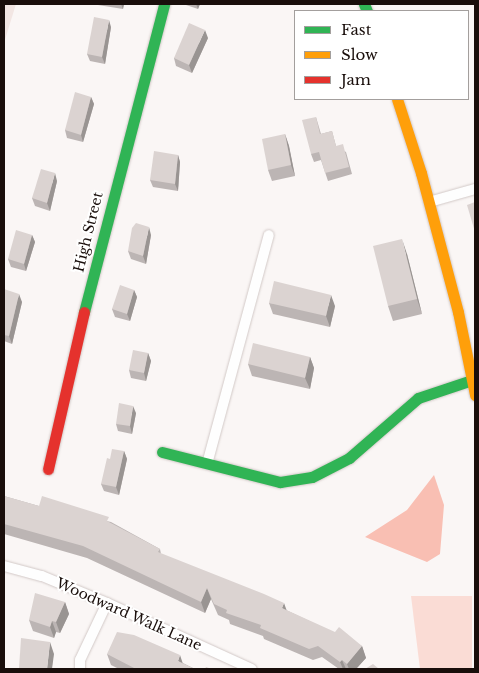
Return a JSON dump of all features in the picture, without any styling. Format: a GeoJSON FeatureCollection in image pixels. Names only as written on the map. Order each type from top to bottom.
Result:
{"type":"FeatureCollection","features":[{"type":"Feature","properties":{"kind":"street","name":"High Street"},"geometry":{"type":"LineString","coordinates":[[48,470],[104,229],[164,4]]}},
{"type":"Feature","properties":{"kind":"street"},"geometry":{"type":"LineString","coordinates":[[397,100],[429,202],[474,379],[475,395]]}},
{"type":"Feature","properties":{"kind":"street"},"geometry":{"type":"LineString","coordinates":[[429,202],[475,189]]}},
{"type":"Feature","properties":{"kind":"street"},"geometry":{"type":"LineString","coordinates":[[208,464],[269,235]]}},
{"type":"Feature","properties":{"kind":"street"},"geometry":{"type":"LineString","coordinates":[[162,452],[280,482],[312,477],[349,458],[418,398],[474,379]]}},
{"type":"Feature","properties":{"kind":"street","name":"Woodward Walk Lane"},"geometry":{"type":"LineString","coordinates":[[4,566],[42,576],[107,603],[252,669]]}},
{"type":"Feature","properties":{"kind":"street"},"geometry":{"type":"LineString","coordinates":[[80,669],[80,660],[107,603]]}},
{"type":"Feature","properties":{"kind":"shaded area"},"geometry":{"type":"Polygon","coordinates":[[[4,4],[16,4],[4,43],[4,4]]]}},
{"type":"Feature","properties":{"kind":"shaded area"},"geometry":{"type":"Polygon","coordinates":[[[434,475],[444,505],[440,554],[427,562],[365,537],[407,510],[434,475]]]}},
{"type":"Feature","properties":{"kind":"shaded area"},"geometry":{"type":"Polygon","coordinates":[[[411,596],[472,596],[472,669],[420,669],[411,596]]]}},
{"type":"Feature","properties":{"kind":"building"},"geometry":{"type":"Polygon","coordinates":[[[94,17],[109,20],[102,57],[87,54],[94,17]]]}},
{"type":"Feature","properties":{"kind":"building"},"geometry":{"type":"Polygon","coordinates":[[[189,23],[205,30],[189,65],[174,58],[189,23]]]}},
{"type":"Feature","properties":{"kind":"building"},"geometry":{"type":"Polygon","coordinates":[[[75,92],[91,97],[81,135],[65,130],[75,92]]]}},
{"type":"Feature","properties":{"kind":"building"},"geometry":{"type":"Polygon","coordinates":[[[316,117],[320,134],[332,131],[336,146],[343,144],[349,167],[325,173],[319,152],[311,154],[302,120],[316,117]]]}},
{"type":"Feature","properties":{"kind":"building"},"geometry":{"type":"Polygon","coordinates":[[[285,134],[291,165],[268,170],[262,139],[285,134]]]}},
{"type":"Feature","properties":{"kind":"building"},"geometry":{"type":"Polygon","coordinates":[[[154,151],[178,155],[175,184],[150,180],[154,151]]]}},
{"type":"Feature","properties":{"kind":"building"},"geometry":{"type":"Polygon","coordinates":[[[41,169],[55,173],[47,203],[32,198],[41,169]]]}},
{"type":"Feature","properties":{"kind":"building"},"geometry":{"type":"Polygon","coordinates":[[[475,202],[475,232],[467,205],[475,202]]]}},
{"type":"Feature","properties":{"kind":"building"},"geometry":{"type":"Polygon","coordinates":[[[136,223],[149,227],[143,256],[128,251],[132,228],[136,223]]]}},
{"type":"Feature","properties":{"kind":"building"},"geometry":{"type":"Polygon","coordinates":[[[16,230],[32,235],[24,264],[8,259],[16,230]]]}},
{"type":"Feature","properties":{"kind":"building"},"geometry":{"type":"Polygon","coordinates":[[[402,239],[417,299],[388,306],[373,246],[402,239]]]}},
{"type":"Feature","properties":{"kind":"building"},"geometry":{"type":"Polygon","coordinates":[[[274,281],[331,295],[326,316],[269,303],[274,281]]]}},
{"type":"Feature","properties":{"kind":"building"},"geometry":{"type":"Polygon","coordinates":[[[120,285],[134,290],[127,314],[112,309],[120,285]]]}},
{"type":"Feature","properties":{"kind":"building"},"geometry":{"type":"Polygon","coordinates":[[[4,289],[19,294],[9,336],[4,335],[4,289]]]}},
{"type":"Feature","properties":{"kind":"building"},"geometry":{"type":"Polygon","coordinates":[[[253,343],[310,357],[305,378],[248,364],[253,343]]]}},
{"type":"Feature","properties":{"kind":"building"},"geometry":{"type":"Polygon","coordinates":[[[133,350],[148,353],[144,373],[129,370],[133,350]]]}},
{"type":"Feature","properties":{"kind":"building"},"geometry":{"type":"Polygon","coordinates":[[[119,403],[133,406],[130,426],[116,424],[119,403]]]}},
{"type":"Feature","properties":{"kind":"building"},"geometry":{"type":"Polygon","coordinates":[[[112,449],[124,451],[116,487],[101,484],[107,458],[110,459],[112,449]]]}},
{"type":"Feature","properties":{"kind":"building"},"geometry":{"type":"Polygon","coordinates":[[[4,496],[39,506],[42,496],[109,517],[107,521],[160,549],[158,552],[284,603],[282,608],[335,632],[339,627],[362,646],[347,664],[342,660],[340,662],[318,646],[309,649],[260,628],[261,625],[226,613],[227,610],[214,604],[207,588],[201,602],[83,546],[4,524],[4,496]]]}},
{"type":"Feature","properties":{"kind":"building"},"geometry":{"type":"Polygon","coordinates":[[[35,593],[65,602],[56,622],[52,621],[50,627],[29,620],[35,593]]]}},
{"type":"Feature","properties":{"kind":"building"},"geometry":{"type":"Polygon","coordinates":[[[117,632],[134,635],[180,655],[178,661],[195,669],[136,669],[107,654],[117,632]]]}},
{"type":"Feature","properties":{"kind":"building"},"geometry":{"type":"Polygon","coordinates":[[[21,638],[50,642],[47,669],[19,669],[21,638]]]}},
{"type":"Feature","properties":{"kind":"building"},"geometry":{"type":"Polygon","coordinates":[[[373,664],[379,669],[365,669],[373,664]]]}},
{"type":"Feature","properties":{"kind":"traffic: fast"},"geometry":{"type":"LineString","coordinates":[[84,312],[164,4]]}},
{"type":"Feature","properties":{"kind":"traffic: fast"},"geometry":{"type":"LineString","coordinates":[[364,4],[367,10]]}},
{"type":"Feature","properties":{"kind":"traffic: fast"},"geometry":{"type":"LineString","coordinates":[[162,452],[280,482],[312,477],[349,458],[418,398],[475,379]]}},
{"type":"Feature","properties":{"kind":"traffic: slow"},"geometry":{"type":"LineString","coordinates":[[397,100],[421,173],[458,312],[475,395]]}},
{"type":"Feature","properties":{"kind":"traffic: jam"},"geometry":{"type":"LineString","coordinates":[[48,469],[84,312]]}}]}
